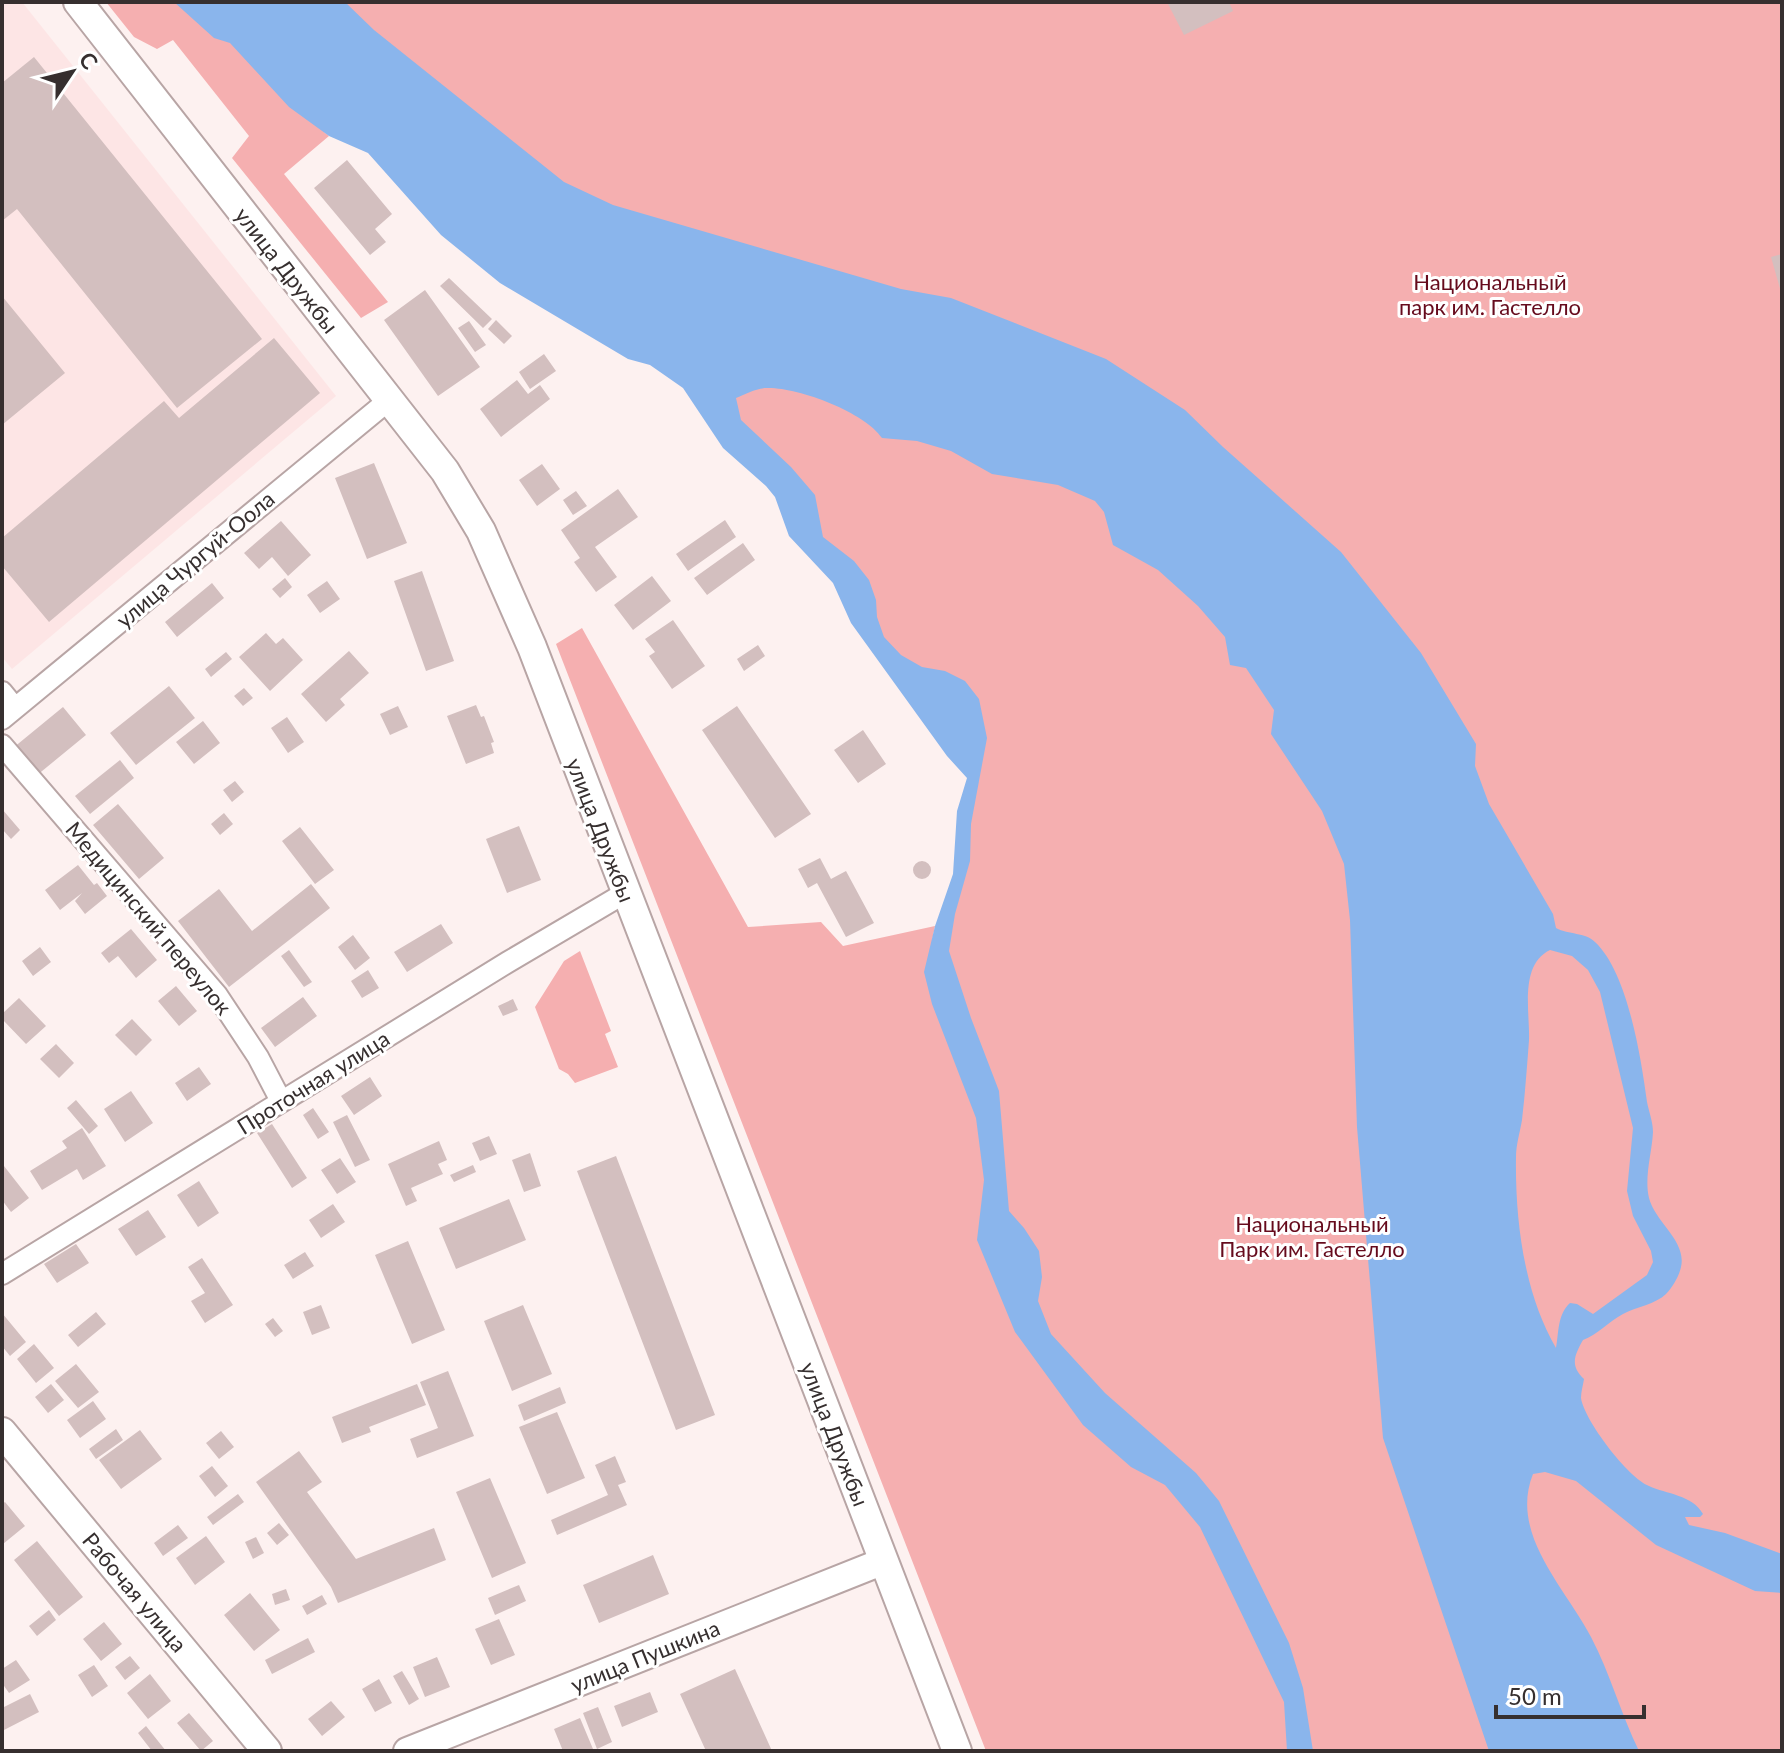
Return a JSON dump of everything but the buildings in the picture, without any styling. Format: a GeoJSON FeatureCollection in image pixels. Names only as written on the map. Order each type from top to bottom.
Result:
{"type":"FeatureCollection","features":[{"type":"Feature","properties":{"kind":"main road","name":"улица Дружбы"},"geometry":{"type":"LineString","coordinates":[[78,2],[445,471],[481,531],[532,647],[957,1751]]}},
{"type":"Feature","properties":{"kind":"main road","name":"Рабочая улица"},"geometry":{"type":"LineString","coordinates":[[2,1432],[267,1751]]}},
{"type":"Feature","properties":{"kind":"street","name":"улица Чургуй-Оола"},"geometry":{"type":"LineString","coordinates":[[6,706],[389,400]]}},
{"type":"Feature","properties":{"kind":"street","name":"Медицинский переулок"},"geometry":{"type":"LineString","coordinates":[[2,745],[217,995],[258,1057],[281,1101]]}},
{"type":"Feature","properties":{"kind":"street","name":"Проточная улица"},"geometry":{"type":"LineString","coordinates":[[2,1274],[625,893]]}},
{"type":"Feature","properties":{"kind":"street","name":"улица Пушкина"},"geometry":{"type":"LineString","coordinates":[[407,1751],[884,1561]]}},
{"type":"Feature","properties":{"kind":"shaded area"},"geometry":{"type":"Polygon","coordinates":[[[2,2],[22,2],[336,396],[12,669],[2,657],[2,2]]]}},
{"type":"Feature","properties":{"kind":"green space","name":"Национальный Парк им. Гастелло"},"geometry":{"type":"Polygon","coordinates":[[[106,2],[1782,2],[1782,1751],[986,1751],[556,644],[582,628],[748,927],[821,922],[843,946],[935,926],[932,941],[942,939],[979,778],[687,374],[333,124],[324,132],[329,136],[284,174],[388,302],[361,318],[232,158],[249,136],[173,40],[157,49],[134,37],[106,2]]]}},
{"type":"Feature","properties":{"kind":"green space"},"geometry":{"type":"Polygon","coordinates":[[[580,951],[611,1031],[605,1034],[618,1067],[575,1083],[559,1069],[535,1007],[564,961],[580,951]]]}},
{"type":"Feature","properties":{"kind":"water"},"geometry":{"type":"Polygon","coordinates":[[[174,2],[345,2],[374,30],[564,182],[613,205],[901,289],[951,298],[1106,359],[1185,410],[1341,552],[1421,653],[1476,744],[1475,766],[1489,804],[1553,914],[1556,928],[1595,942],[1616,974],[1631,1017],[1653,1128],[1648,1173],[1649,1198],[1675,1240],[1682,1258],[1681,1267],[1673,1285],[1662,1297],[1623,1314],[1583,1340],[1575,1365],[1584,1379],[1581,1398],[1584,1408],[1598,1433],[1640,1481],[1686,1499],[1699,1508],[1703,1514],[1700,1517],[1685,1517],[1689,1525],[1725,1533],[1782,1554],[1782,1593],[1755,1591],[1656,1545],[1576,1481],[1545,1472],[1533,1474],[1528,1496],[1528,1518],[1534,1539],[1591,1637],[1639,1751],[1489,1751],[1383,1438],[1357,1127],[1350,920],[1344,864],[1322,811],[1271,734],[1274,710],[1246,668],[1230,665],[1225,637],[1198,606],[1158,570],[1113,545],[1104,512],[1095,501],[1058,485],[992,474],[951,451],[917,441],[882,438],[846,410],[795,392],[767,388],[736,398],[741,420],[791,467],[815,495],[823,537],[854,561],[869,580],[884,637],[901,655],[922,667],[945,671],[965,681],[979,699],[987,738],[971,824],[970,861],[955,914],[949,951],[999,1091],[1009,1211],[1039,1251],[1042,1277],[1038,1301],[1051,1334],[1105,1393],[1196,1473],[1219,1501],[1289,1643],[1303,1688],[1313,1751],[1287,1751],[1284,1702],[1200,1527],[1165,1485],[1131,1467],[1083,1425],[1015,1332],[977,1240],[984,1180],[976,1118],[932,1004],[924,972],[935,926],[953,874],[957,811],[967,778],[947,756],[851,623],[833,583],[789,536],[775,497],[723,448],[683,388],[650,365],[628,359],[500,283],[441,235],[368,153],[329,136],[289,107],[230,43],[214,38],[174,2]],[[1550,950],[1540,957],[1530,978],[1527,1070],[1516,1152],[1517,1206],[1524,1256],[1536,1304],[1556,1348],[1561,1319],[1570,1303],[1593,1314],[1647,1275],[1653,1262],[1651,1251],[1633,1216],[1627,1191],[1633,1128],[1600,992],[1588,970],[1572,956],[1550,950]]]}},
{"type":"Feature","properties":{"kind":"park label","name":"Национальный парк им. Гастелло"},"geometry":{"type":"Point","coordinates":[1490,294]}}]}
